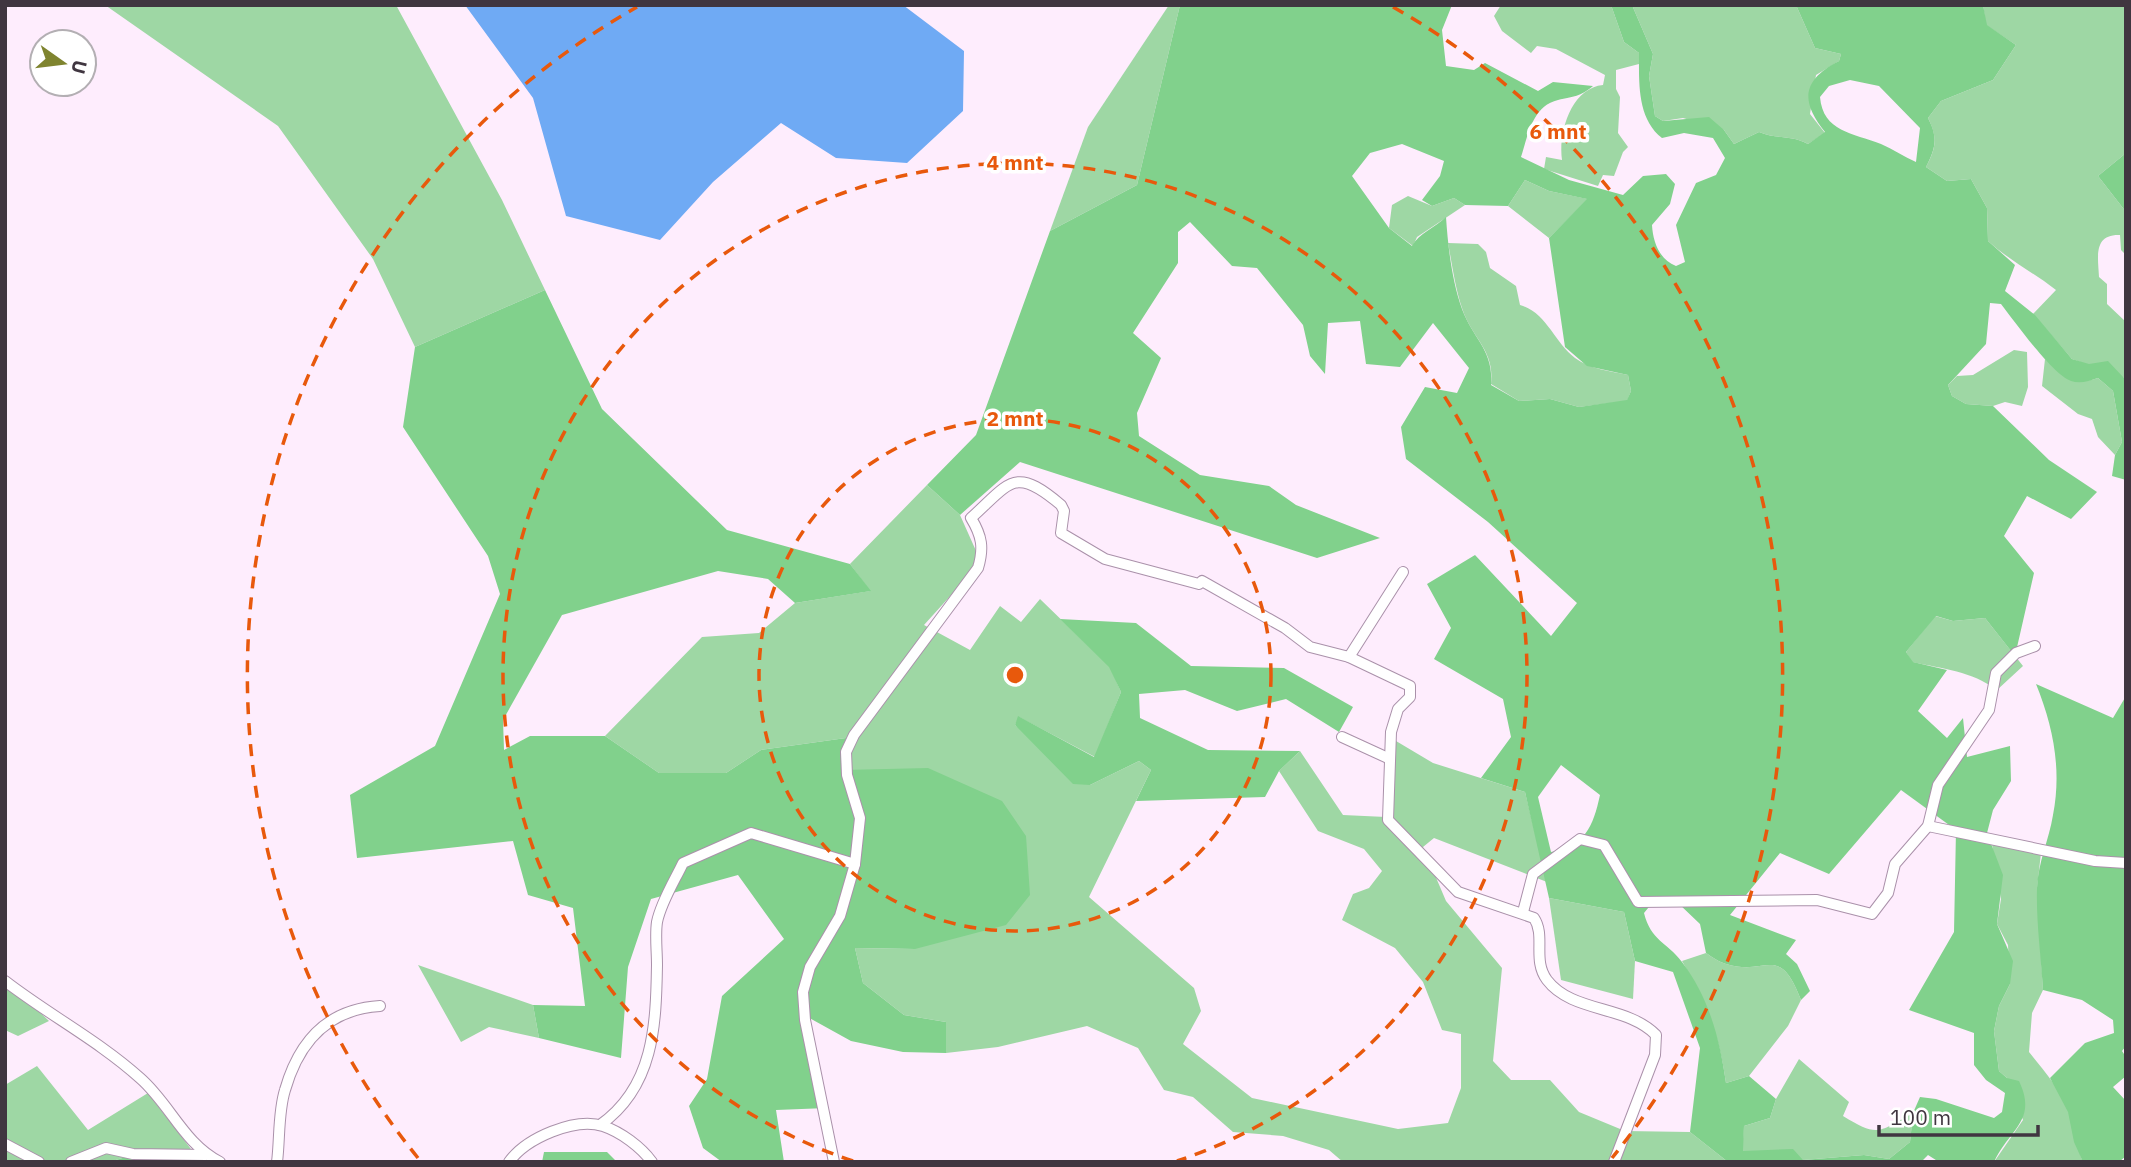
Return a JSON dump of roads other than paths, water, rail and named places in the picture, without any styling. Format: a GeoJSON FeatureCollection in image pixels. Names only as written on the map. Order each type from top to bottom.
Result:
{"type":"FeatureCollection","features":[{"type":"Feature","properties":{"kind":"street"},"geometry":{"type":"LineString","coordinates":[[834,1162],[805,1020],[803,992],[810,967],[840,916],[855,864],[860,818],[847,775],[846,752],[854,735],[978,568],[984,550],[979,531],[971,518],[1011,481],[1026,481],[1046,492],[1064,511],[1061,533],[1105,559],[1199,584],[1202,581],[1285,628],[1310,647],[1349,657],[1410,686],[1410,697],[1398,709],[1391,732],[1392,783],[1386,813],[1388,820],[1458,892],[1524,912],[1539,925],[1537,958],[1547,980],[1569,996],[1644,1023],[1656,1035],[1655,1055],[1614,1162]]}},
{"type":"Feature","properties":{"kind":"street"},"geometry":{"type":"LineString","coordinates":[[1349,657],[1403,572]]}},
{"type":"Feature","properties":{"kind":"street"},"geometry":{"type":"LineString","coordinates":[[1524,912],[1533,874],[1580,839],[1604,845],[1638,902],[1817,900],[1872,914],[1888,893],[1895,864],[1928,826],[1938,785],[1989,710],[1996,673],[2016,653],[2035,646]]}},
{"type":"Feature","properties":{"kind":"street"},"geometry":{"type":"LineString","coordinates":[[1342,737],[1390,759]]}},
{"type":"Feature","properties":{"kind":"street"},"geometry":{"type":"LineString","coordinates":[[1928,826],[2095,861],[2126,863]]}},
{"type":"Feature","properties":{"kind":"street"},"geometry":{"type":"LineString","coordinates":[[600,1125],[624,1106],[635,1090],[648,1054],[656,1021],[657,920],[683,863],[751,833],[855,864]]}},
{"type":"Feature","properties":{"kind":"street"},"geometry":{"type":"LineString","coordinates":[[5,981],[47,1013],[72,1025],[140,1078],[181,1124],[191,1143],[220,1162]]}},
{"type":"Feature","properties":{"kind":"street"},"geometry":{"type":"LineString","coordinates":[[277,1162],[284,1092],[306,1048],[334,1016],[356,1008],[380,1006]]}},
{"type":"Feature","properties":{"kind":"street"},"geometry":{"type":"LineString","coordinates":[[509,1162],[537,1136],[562,1128],[600,1125],[620,1133],[652,1162]]}},
{"type":"Feature","properties":{"kind":"street"},"geometry":{"type":"LineString","coordinates":[[5,1144],[39,1162]]}},
{"type":"Feature","properties":{"kind":"street"},"geometry":{"type":"LineString","coordinates":[[71,1162],[106,1148],[133,1154],[206,1155]]}},
{"type":"Feature","properties":{"kind":"water"},"geometry":{"type":"Polygon","coordinates":[[[465,5],[903,5],[964,51],[963,111],[907,163],[836,158],[781,123],[713,182],[660,240],[566,216],[533,98],[465,5]]]}}]}
